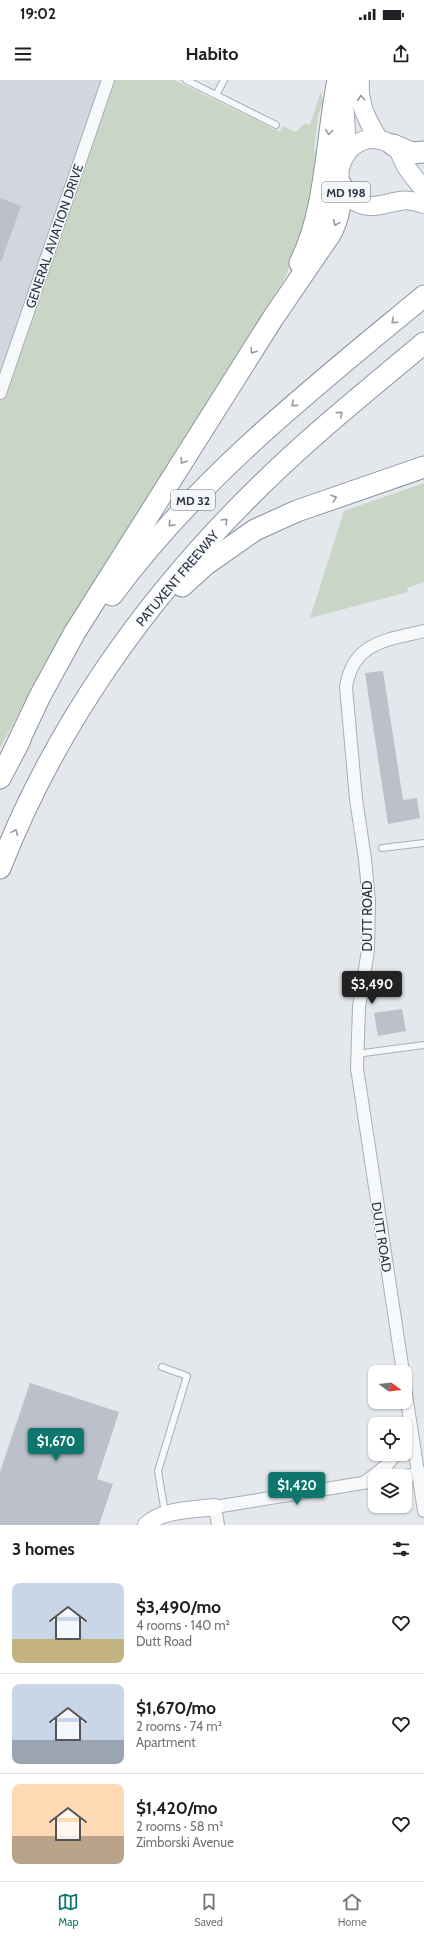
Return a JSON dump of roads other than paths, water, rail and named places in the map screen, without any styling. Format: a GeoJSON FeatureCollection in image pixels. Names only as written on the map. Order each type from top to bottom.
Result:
{"type":"FeatureCollection","features":[{"type":"Feature","properties":{"kind":"highway"},"geometry":{"type":"LineString","coordinates":[[273,318],[303,257],[313,229],[319,204],[338,80]]}},
{"type":"Feature","properties":{"kind":"highway"},"geometry":{"type":"LineString","coordinates":[[386,142],[412,153],[424,152]]}},
{"type":"Feature","properties":{"kind":"highway"},"geometry":{"type":"LineString","coordinates":[[14,751],[40,696],[75,632],[273,318],[338,220],[341,207],[341,185]]}},
{"type":"Feature","properties":{"kind":"highway","name":"MD 32"},"geometry":{"type":"LineString","coordinates":[[0,778],[44,698],[82,637],[115,591],[186,507],[231,462],[286,411],[424,296]]}},
{"type":"Feature","properties":{"kind":"highway","name":"PATUXENT FREEWAY"},"geometry":{"type":"LineString","coordinates":[[0,868],[25,811],[77,714],[113,658],[179,572],[256,489],[312,437],[424,343]]}},
{"type":"Feature","properties":{"kind":"highway"},"geometry":{"type":"LineString","coordinates":[[47,768],[154,615],[180,587],[205,565],[255,530],[297,511],[424,468]]}},
{"type":"Feature","properties":{"kind":"main road","name":"MD 198"},"geometry":{"type":"LineString","coordinates":[[343,80],[347,151],[342,160],[339,172],[341,185],[349,196],[358,204],[372,207],[401,200],[424,204]]}},
{"type":"Feature","properties":{"kind":"main road"},"geometry":{"type":"LineString","coordinates":[[360,80],[360,101],[364,113],[386,142],[402,155],[406,167],[406,178],[403,188],[396,198],[384,205]]}},
{"type":"Feature","properties":{"kind":"main road"},"geometry":{"type":"LineString","coordinates":[[347,151],[356,144],[365,140],[386,142]]}},
{"type":"Feature","properties":{"kind":"main road"},"geometry":{"type":"LineString","coordinates":[[406,167],[424,189]]}},
{"type":"Feature","properties":{"kind":"street","name":"GENERAL AVIATION DRIVE"},"geometry":{"type":"LineString","coordinates":[[0,393],[108,80]]}},
{"type":"Feature","properties":{"kind":"street","name":"DUTT ROAD"},"geometry":{"type":"LineString","coordinates":[[402,1365],[360,1093],[356,1054],[360,1007],[368,950],[369,907],[365,859],[352,769],[346,687],[351,669],[363,652],[383,641],[424,631]]}},
{"type":"Feature","properties":{"kind":"street"},"geometry":{"type":"LineString","coordinates":[[412,1431],[421,1474],[424,1511]]}},
{"type":"Feature","properties":{"kind":"street"},"geometry":{"type":"LineString","coordinates":[[384,1469],[391,1461]]}},
{"type":"Feature","properties":{"kind":"street"},"geometry":{"type":"LineString","coordinates":[[146,1525],[165,1514],[368,1482]]}},
{"type":"Feature","properties":{"kind":"street"},"geometry":{"type":"LineString","coordinates":[[215,1507],[218,1525]]}},
{"type":"Feature","properties":{"kind":"lane"},"geometry":{"type":"LineString","coordinates":[[186,80],[276,125]]}},
{"type":"Feature","properties":{"kind":"lane"},"geometry":{"type":"LineString","coordinates":[[216,95],[224,80]]}},
{"type":"Feature","properties":{"kind":"lane"},"geometry":{"type":"LineString","coordinates":[[382,848],[424,843]]}},
{"type":"Feature","properties":{"kind":"lane"},"geometry":{"type":"LineString","coordinates":[[356,1054],[424,1045]]}},
{"type":"Feature","properties":{"kind":"lane"},"geometry":{"type":"LineString","coordinates":[[162,1367],[187,1376],[158,1470],[165,1514]]}}]}
